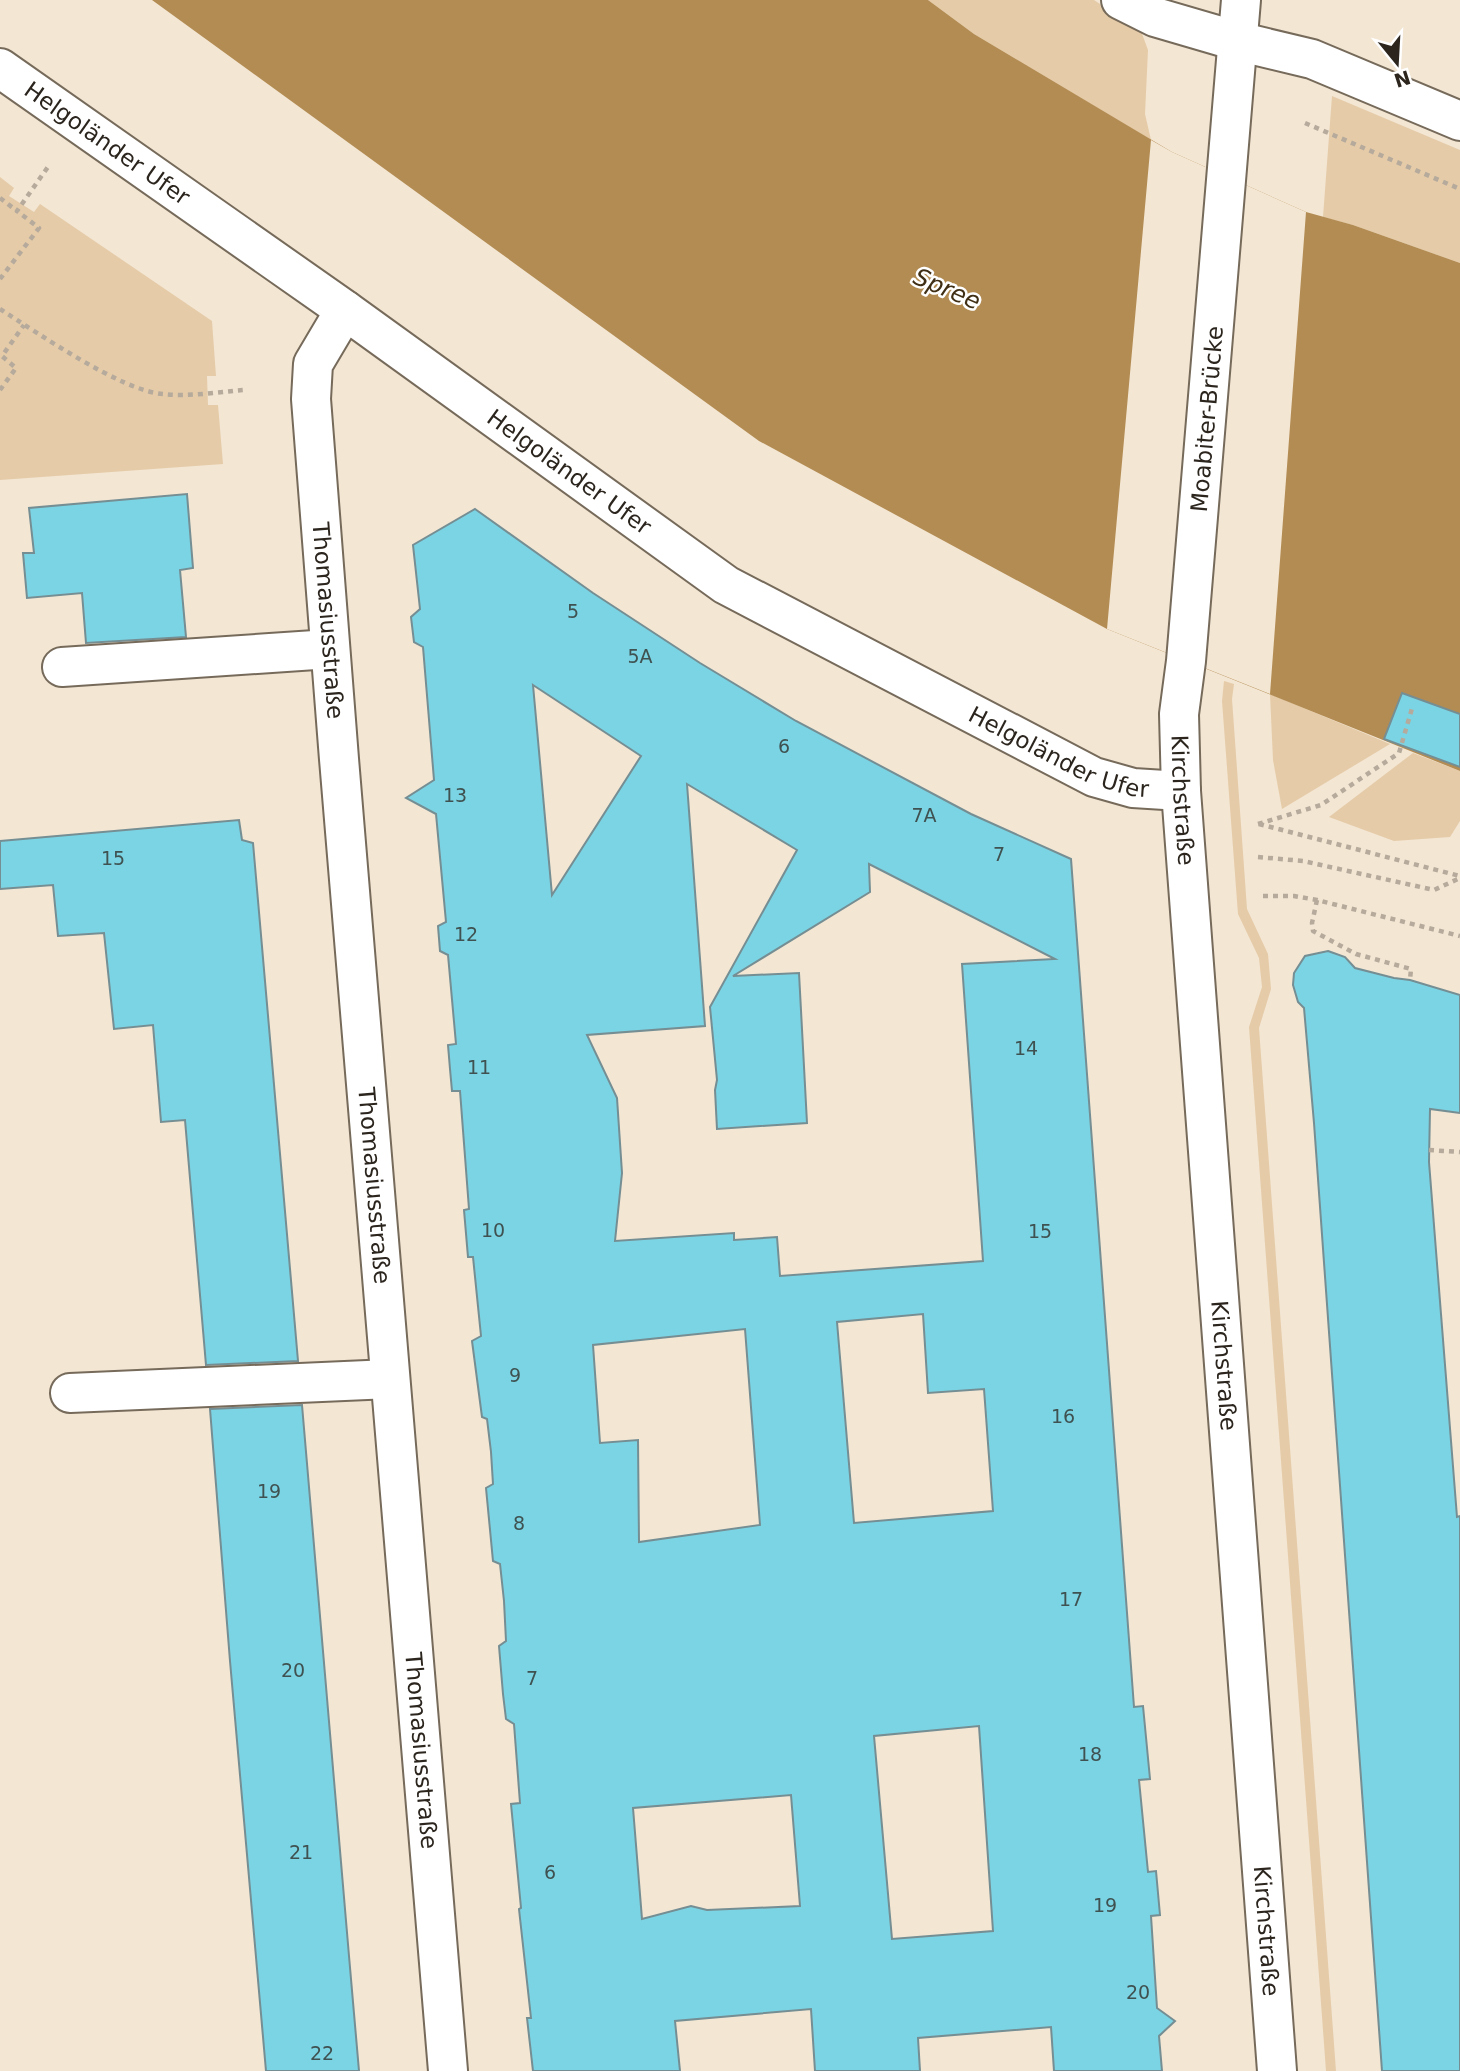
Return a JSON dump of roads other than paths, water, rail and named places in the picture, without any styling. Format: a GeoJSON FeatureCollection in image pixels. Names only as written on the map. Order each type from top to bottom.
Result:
{"type":"FeatureCollection","features":[{"type":"Feature","properties":{"kind":"street"},"geometry":{"type":"LineString","coordinates":[[1121,0],[1155,17],[1312,59],[1460,121]]}},
{"type":"Feature","properties":{"kind":"street","name":"Moabiter-Brücke"},"geometry":{"type":"LineString","coordinates":[[1186,661],[1241,0]]}},
{"type":"Feature","properties":{"kind":"street","name":"Helgoländer Ufer"},"geometry":{"type":"LineString","coordinates":[[0,68],[345,310],[726,585],[1094,777],[1133,788],[1181,791]]}},
{"type":"Feature","properties":{"kind":"street","name":"Thomasiusstraße"},"geometry":{"type":"LineString","coordinates":[[345,310],[313,364],[311,399],[448,2071]]}},
{"type":"Feature","properties":{"kind":"street"},"geometry":{"type":"LineString","coordinates":[[62,667],[330,649]]}},
{"type":"Feature","properties":{"kind":"street","name":"Kirchstraße"},"geometry":{"type":"LineString","coordinates":[[1186,661],[1179,714],[1181,791],[1277,2071]]}},
{"type":"Feature","properties":{"kind":"street"},"geometry":{"type":"LineString","coordinates":[[71,1394],[390,1379]]}},
{"type":"Feature","properties":{"kind":"water","name":"Spree"},"geometry":{"type":"Polygon","coordinates":[[[152,0],[928,0],[974,34],[1172,152],[1306,212],[1353,225],[1460,263],[1460,771],[1107,629],[759,441],[152,0]]]}}]}
